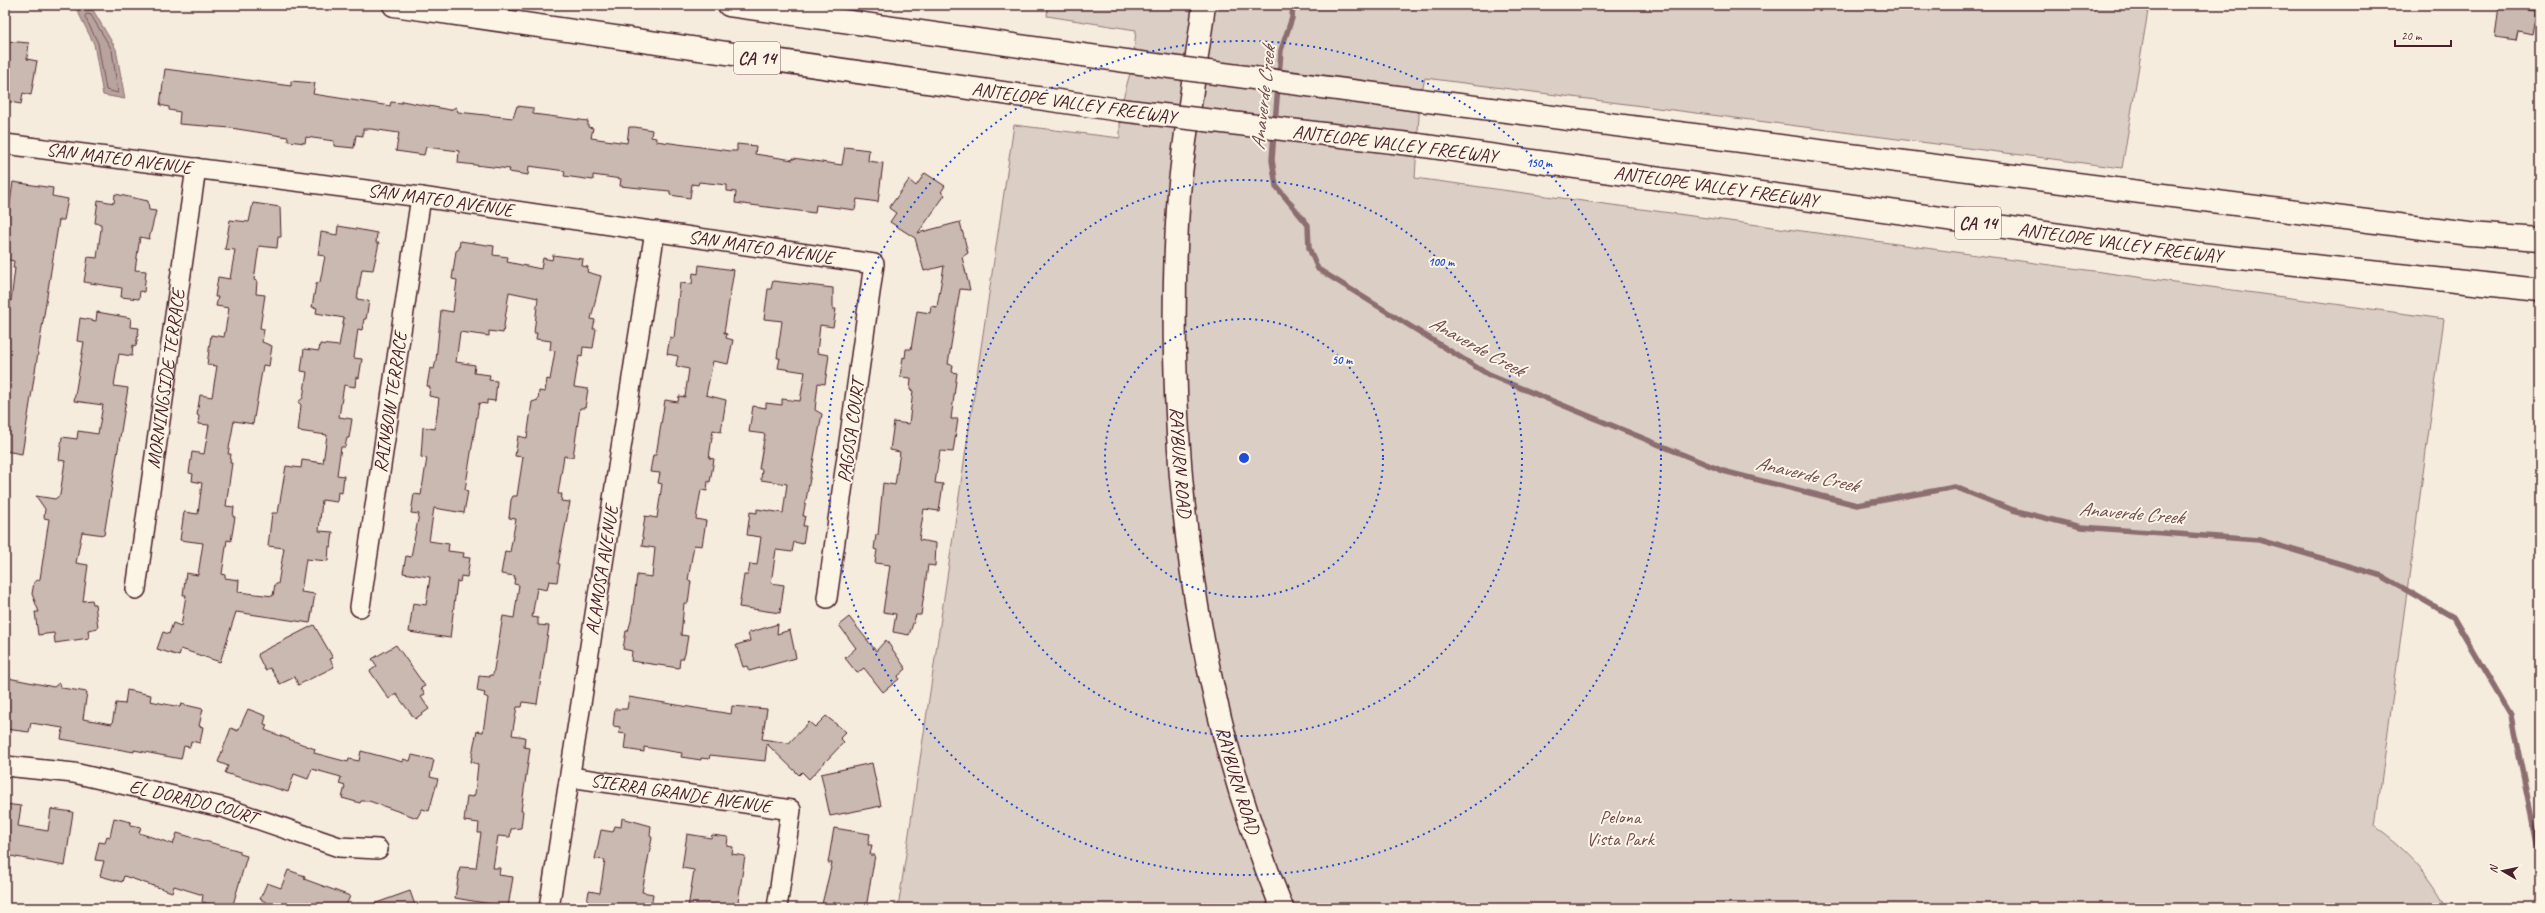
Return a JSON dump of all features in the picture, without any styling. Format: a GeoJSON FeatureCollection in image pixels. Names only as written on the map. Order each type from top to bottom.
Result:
{"type":"FeatureCollection","features":[{"type":"Feature","properties":{"kind":"main road","name":"ANTELOPE VALLEY FREEWAY"},"geometry":{"type":"LineString","coordinates":[[394,5],[1120,110],[1418,145],[2182,252],[2540,290]]}},
{"type":"Feature","properties":{"kind":"main road"},"geometry":{"type":"LineString","coordinates":[[729,5],[1133,62],[1420,100],[2469,234],[2540,239]]}},
{"type":"Feature","properties":{"kind":"main road","name":"RAYBURN ROAD"},"geometry":{"type":"LineString","coordinates":[[1204,5],[1179,192],[1174,287],[1180,475],[1189,562],[1207,667],[1232,769],[1266,870],[1282,908]]}},
{"type":"Feature","properties":{"kind":"street","name":"SAN MATEO AVENUE"},"geometry":{"type":"LineString","coordinates":[[5,144],[421,197],[874,264]]}},
{"type":"Feature","properties":{"kind":"street","name":"MORNINGSIDE TERRACE"},"geometry":{"type":"LineString","coordinates":[[136,589],[196,168]]}},
{"type":"Feature","properties":{"kind":"street","name":"RAINBOW TERRACE"},"geometry":{"type":"LineString","coordinates":[[360,607],[421,197]]}},
{"type":"Feature","properties":{"kind":"street","name":"ALAMOSA AVENUE"},"geometry":{"type":"LineString","coordinates":[[549,908],[655,231]]}},
{"type":"Feature","properties":{"kind":"street","name":"PAGOSA COURT"},"geometry":{"type":"LineString","coordinates":[[827,598],[874,264]]}},
{"type":"Feature","properties":{"kind":"street","name":"EL DORADO COURT"},"geometry":{"type":"LineString","coordinates":[[5,766],[74,773],[225,808],[339,847],[378,849]]}},
{"type":"Feature","properties":{"kind":"street","name":"SIERRA GRANDE AVENUE"},"geometry":{"type":"LineString","coordinates":[[570,777],[791,810],[777,908]]}},
{"type":"Feature","properties":{"kind":"green space","name":"Pelona Vista Park"},"geometry":{"type":"Polygon","coordinates":[[[1048,5],[2149,5],[2122,168],[1425,78],[1420,100],[1415,178],[2444,319],[2375,827],[2407,853],[2425,873],[2447,908],[898,908],[1014,125],[1120,138],[1120,110],[1133,62],[1136,30],[1047,16],[1048,5]]]}},
{"type":"Feature","properties":{"kind":"water"},"geometry":{"type":"Polygon","coordinates":[[[77,10],[93,10],[116,49],[125,99],[103,95],[94,44],[77,10]]]}},
{"type":"Feature","properties":{"kind":"building"},"geometry":{"type":"Polygon","coordinates":[[[2499,5],[2522,5],[2521,9],[2536,11],[2532,34],[2518,31],[2516,41],[2495,38],[2499,5]]]}},
{"type":"Feature","properties":{"kind":"building"},"geometry":{"type":"Polygon","coordinates":[[[7,41],[29,43],[27,59],[37,61],[31,95],[23,93],[21,104],[5,101],[7,41]]]}},
{"type":"Feature","properties":{"kind":"building"},"geometry":{"type":"Polygon","coordinates":[[[165,69],[291,86],[291,81],[315,83],[313,94],[390,106],[391,102],[402,103],[402,101],[450,110],[456,107],[458,112],[513,118],[517,106],[533,108],[533,114],[588,121],[588,127],[593,128],[591,138],[627,143],[629,127],[635,127],[652,130],[651,137],[656,138],[656,141],[730,151],[737,151],[737,144],[756,146],[755,154],[842,165],[845,147],[869,150],[868,161],[883,163],[878,202],[857,199],[855,210],[816,205],[815,213],[735,203],[736,192],[727,191],[727,185],[699,182],[698,185],[692,184],[690,198],[670,195],[670,191],[620,186],[621,179],[593,175],[593,180],[564,176],[565,171],[529,166],[528,175],[509,172],[510,169],[458,163],[459,151],[426,147],[424,155],[396,151],[399,133],[371,129],[363,129],[363,136],[356,135],[354,148],[334,146],[334,141],[306,137],[305,143],[288,141],[288,137],[231,128],[179,124],[180,112],[169,110],[169,107],[160,105],[165,69]]]}},
{"type":"Feature","properties":{"kind":"building"},"geometry":{"type":"Polygon","coordinates":[[[925,173],[945,186],[941,192],[945,195],[918,233],[960,222],[968,253],[962,257],[970,290],[960,289],[948,364],[953,365],[952,372],[957,373],[951,419],[958,419],[953,452],[940,451],[935,483],[943,484],[939,511],[924,509],[919,540],[936,543],[935,566],[928,565],[921,615],[916,615],[909,635],[893,632],[896,614],[883,612],[890,565],[875,563],[877,550],[874,549],[876,535],[878,535],[883,483],[895,485],[900,452],[890,450],[894,422],[909,424],[913,391],[910,390],[911,378],[900,377],[903,357],[905,358],[906,349],[911,349],[917,311],[930,313],[931,306],[937,307],[944,266],[924,271],[915,238],[890,222],[896,213],[889,208],[909,180],[916,186],[925,173]]]}},
{"type":"Feature","properties":{"kind":"building"},"geometry":{"type":"Polygon","coordinates":[[[13,182],[53,188],[52,196],[68,199],[64,220],[59,220],[22,454],[5,451],[5,300],[11,301],[15,268],[13,268],[14,261],[5,259],[5,237],[13,182]]]}},
{"type":"Feature","properties":{"kind":"building"},"geometry":{"type":"Polygon","coordinates":[[[115,194],[148,201],[149,210],[156,211],[149,239],[140,237],[135,270],[146,271],[144,292],[140,291],[139,299],[121,297],[122,288],[84,282],[88,257],[97,258],[101,229],[101,224],[95,223],[98,200],[114,203],[115,194]]]}},
{"type":"Feature","properties":{"kind":"building"},"geometry":{"type":"Polygon","coordinates":[[[253,203],[280,207],[281,237],[278,237],[277,248],[259,246],[254,280],[257,281],[256,294],[265,295],[260,328],[264,329],[262,342],[272,346],[269,366],[263,365],[253,424],[234,421],[228,454],[231,454],[230,463],[232,463],[226,506],[234,507],[233,517],[235,517],[231,541],[227,540],[222,574],[225,575],[225,578],[239,580],[238,592],[273,596],[275,584],[278,584],[284,548],[268,546],[272,513],[278,513],[286,466],[301,468],[302,460],[323,463],[327,435],[298,431],[301,405],[298,402],[303,398],[307,372],[301,371],[304,349],[319,351],[320,344],[339,346],[344,318],[316,313],[317,308],[312,307],[316,284],[320,282],[325,256],[318,255],[321,232],[337,235],[338,226],[356,229],[377,233],[376,243],[379,243],[373,270],[362,269],[357,299],[369,301],[366,319],[364,319],[362,330],[358,329],[354,358],[362,359],[359,378],[356,377],[355,387],[344,385],[339,417],[352,419],[349,438],[347,438],[345,447],[341,447],[337,475],[344,476],[342,493],[338,492],[337,502],[322,500],[319,531],[333,532],[331,547],[329,546],[328,561],[306,559],[301,592],[315,594],[310,623],[236,612],[220,662],[181,649],[179,656],[157,649],[163,632],[169,634],[173,623],[181,626],[186,595],[183,595],[186,573],[198,575],[203,543],[180,540],[184,512],[198,514],[202,483],[192,481],[193,474],[189,473],[192,452],[204,454],[209,425],[198,424],[199,416],[197,415],[200,395],[212,397],[217,366],[207,365],[211,335],[224,337],[229,308],[216,306],[218,297],[215,297],[218,277],[230,279],[235,250],[225,249],[230,220],[249,222],[253,203]]]}},
{"type":"Feature","properties":{"kind":"building"},"geometry":{"type":"Polygon","coordinates":[[[460,241],[494,246],[493,255],[508,257],[507,262],[541,269],[543,258],[552,260],[553,255],[583,259],[582,266],[588,267],[587,272],[601,276],[591,319],[595,320],[593,329],[596,329],[593,348],[583,347],[582,357],[579,356],[574,387],[588,389],[585,408],[580,408],[573,457],[564,456],[558,494],[562,494],[561,501],[570,502],[558,564],[560,564],[557,582],[549,581],[547,590],[537,588],[532,617],[538,618],[538,625],[549,626],[537,704],[523,702],[522,707],[517,707],[512,735],[525,737],[524,747],[530,748],[521,811],[523,811],[521,828],[511,829],[510,837],[498,836],[493,868],[500,868],[499,875],[513,877],[508,907],[455,898],[460,867],[476,868],[481,833],[478,833],[479,823],[464,821],[467,796],[473,797],[475,794],[478,764],[471,762],[477,731],[483,732],[488,698],[484,696],[485,693],[477,691],[479,676],[490,677],[490,675],[493,675],[503,616],[514,618],[519,585],[514,584],[515,576],[501,574],[505,551],[510,552],[516,519],[509,518],[511,500],[513,496],[517,496],[523,457],[515,456],[518,436],[527,438],[532,402],[538,400],[539,391],[545,392],[547,379],[550,380],[555,351],[550,350],[551,341],[536,339],[537,333],[534,333],[538,298],[509,292],[503,333],[489,331],[489,336],[460,332],[456,362],[475,365],[474,373],[490,375],[489,380],[497,381],[495,401],[487,400],[487,404],[479,403],[465,490],[468,491],[464,513],[434,508],[429,541],[449,544],[448,551],[464,553],[463,557],[470,558],[467,577],[461,576],[460,582],[457,581],[450,638],[409,632],[413,603],[426,605],[430,577],[403,573],[406,556],[411,557],[419,514],[411,513],[414,494],[421,495],[427,458],[421,457],[423,427],[435,429],[439,398],[429,396],[430,387],[427,386],[430,368],[434,369],[436,360],[441,310],[453,312],[457,280],[452,279],[456,251],[459,249],[460,241]]]}},
{"type":"Feature","properties":{"kind":"building"},"geometry":{"type":"Polygon","coordinates":[[[699,265],[734,270],[724,333],[727,334],[726,338],[733,340],[728,364],[713,361],[706,395],[726,400],[721,432],[713,430],[709,458],[714,459],[710,482],[708,481],[707,491],[701,490],[696,519],[706,521],[702,546],[694,545],[688,580],[691,581],[688,603],[684,603],[681,635],[688,636],[685,654],[683,659],[680,659],[679,668],[631,661],[632,651],[623,649],[626,631],[628,631],[631,621],[637,575],[652,577],[655,548],[642,546],[642,537],[645,516],[657,518],[662,484],[658,483],[660,473],[650,472],[653,455],[656,455],[665,400],[678,402],[679,396],[685,397],[689,369],[676,366],[678,356],[667,354],[670,337],[674,338],[680,283],[692,284],[693,273],[698,274],[699,265]]]}},
{"type":"Feature","properties":{"kind":"building"},"geometry":{"type":"Polygon","coordinates":[[[773,281],[833,288],[833,309],[836,309],[833,327],[820,325],[817,353],[829,355],[825,384],[818,383],[815,410],[822,414],[803,516],[805,516],[803,526],[806,526],[803,544],[794,542],[792,552],[776,550],[771,583],[784,585],[780,613],[739,607],[744,575],[748,575],[750,564],[757,565],[761,537],[747,535],[750,512],[757,513],[757,509],[783,513],[787,484],[761,480],[762,469],[759,469],[765,434],[749,432],[753,406],[766,408],[766,403],[782,405],[782,399],[800,401],[805,372],[778,368],[780,358],[777,358],[782,321],[764,319],[768,289],[771,289],[773,281]]]}},
{"type":"Feature","properties":{"kind":"building"},"geometry":{"type":"Polygon","coordinates":[[[97,312],[131,318],[130,327],[139,328],[136,346],[133,345],[132,356],[119,354],[114,386],[128,388],[104,535],[82,532],[76,563],[88,565],[83,601],[92,600],[93,604],[95,604],[98,628],[88,630],[89,638],[55,643],[54,633],[38,635],[35,612],[39,612],[32,594],[34,582],[40,579],[49,519],[44,518],[45,509],[36,496],[55,499],[60,495],[65,461],[59,460],[62,437],[77,439],[78,431],[98,434],[103,405],[74,401],[84,342],[77,341],[80,318],[96,321],[97,312]]]}},
{"type":"Feature","properties":{"kind":"building"},"geometry":{"type":"Polygon","coordinates":[[[849,617],[876,651],[886,640],[906,669],[898,676],[899,679],[883,692],[864,668],[857,673],[845,658],[856,648],[839,625],[849,617]]]}},
{"type":"Feature","properties":{"kind":"building"},"geometry":{"type":"Polygon","coordinates":[[[778,624],[777,634],[790,630],[796,658],[749,671],[747,666],[743,667],[736,645],[750,641],[748,633],[778,624]]]}},
{"type":"Feature","properties":{"kind":"building"},"geometry":{"type":"Polygon","coordinates":[[[314,625],[333,658],[330,659],[334,667],[298,685],[295,677],[280,684],[270,668],[265,670],[258,656],[259,653],[314,625]]]}},
{"type":"Feature","properties":{"kind":"building"},"geometry":{"type":"Polygon","coordinates":[[[396,645],[425,686],[421,688],[425,694],[421,697],[429,709],[415,719],[396,694],[389,699],[370,671],[377,666],[372,659],[396,645]]]}},
{"type":"Feature","properties":{"kind":"building"},"geometry":{"type":"Polygon","coordinates":[[[8,678],[54,687],[59,683],[62,688],[87,692],[83,719],[112,724],[116,703],[125,704],[127,690],[151,695],[150,701],[180,707],[181,704],[203,709],[199,726],[203,727],[200,743],[191,741],[190,747],[184,746],[181,759],[61,739],[63,728],[31,723],[29,732],[5,729],[5,679],[8,678]]]}},
{"type":"Feature","properties":{"kind":"building"},"geometry":{"type":"Polygon","coordinates":[[[629,697],[731,714],[732,706],[767,709],[762,739],[789,743],[809,722],[815,727],[826,716],[846,732],[840,738],[844,742],[809,779],[802,772],[799,775],[767,744],[765,761],[710,755],[709,759],[701,758],[701,760],[681,757],[682,753],[644,747],[644,752],[624,749],[626,734],[619,733],[620,727],[613,726],[615,709],[627,709],[629,697]]]}},
{"type":"Feature","properties":{"kind":"building"},"geometry":{"type":"Polygon","coordinates":[[[248,709],[266,716],[264,724],[267,725],[265,730],[315,749],[314,753],[348,762],[349,759],[359,761],[361,751],[403,762],[403,759],[410,761],[412,755],[434,760],[430,777],[438,779],[429,811],[422,809],[417,818],[369,801],[361,801],[360,803],[342,798],[345,786],[339,784],[341,777],[312,769],[308,779],[294,774],[288,792],[225,773],[228,766],[218,762],[231,728],[238,731],[248,709]]]}},
{"type":"Feature","properties":{"kind":"building"},"geometry":{"type":"Polygon","coordinates":[[[872,763],[881,806],[830,816],[821,774],[872,763]]]}},
{"type":"Feature","properties":{"kind":"building"},"geometry":{"type":"Polygon","coordinates":[[[5,804],[21,806],[18,826],[48,831],[51,809],[73,812],[65,866],[5,855],[5,804]]]}},
{"type":"Feature","properties":{"kind":"building"},"geometry":{"type":"Polygon","coordinates":[[[114,818],[131,822],[130,825],[141,827],[139,833],[173,844],[177,833],[240,851],[240,854],[247,856],[232,908],[223,908],[202,902],[203,895],[174,886],[172,892],[124,876],[122,882],[100,876],[104,861],[95,860],[99,842],[105,843],[107,836],[110,837],[114,818]]]}},
{"type":"Feature","properties":{"kind":"building"},"geometry":{"type":"Polygon","coordinates":[[[622,818],[651,826],[650,835],[652,838],[642,892],[653,894],[651,908],[586,908],[589,891],[600,893],[605,860],[595,859],[601,830],[613,832],[615,826],[621,827],[622,818]]]}},
{"type":"Feature","properties":{"kind":"building"},"geometry":{"type":"Polygon","coordinates":[[[834,828],[870,834],[868,845],[872,845],[870,855],[875,855],[866,908],[821,908],[832,863],[828,863],[834,828]]]}},
{"type":"Feature","properties":{"kind":"building"},"geometry":{"type":"Polygon","coordinates":[[[687,834],[711,838],[712,835],[728,837],[727,846],[733,847],[732,854],[745,856],[737,908],[688,908],[694,870],[682,868],[687,834]]]}},
{"type":"Feature","properties":{"kind":"building"},"geometry":{"type":"Polygon","coordinates":[[[288,870],[305,876],[304,879],[350,896],[345,908],[322,908],[307,902],[304,908],[278,908],[260,899],[267,883],[281,888],[288,870]]]}},
{"type":"Feature","properties":{"kind":"building"},"geometry":{"type":"Polygon","coordinates":[[[410,891],[416,908],[369,908],[368,906],[410,891]]]}},
{"type":"Feature","properties":{"kind":"waterway","name":"Anaverde Creek"},"geometry":{"type":"LineString","coordinates":[[1279,77],[1281,50],[1292,18],[1293,5]]}},
{"type":"Feature","properties":{"kind":"waterway","name":"Anaverde Creek"},"geometry":{"type":"LineString","coordinates":[[1275,123],[1278,86]]}},
{"type":"Feature","properties":{"kind":"waterway","name":"Anaverde Creek"},"geometry":{"type":"LineString","coordinates":[[1274,132],[1272,160],[1276,186],[1308,225],[1309,248],[1318,269],[1489,375],[1723,471],[1857,505],[1955,487],[2013,510],[2081,527],[2259,540],[2382,576],[2453,617],[2511,716],[2540,858]]}}]}
